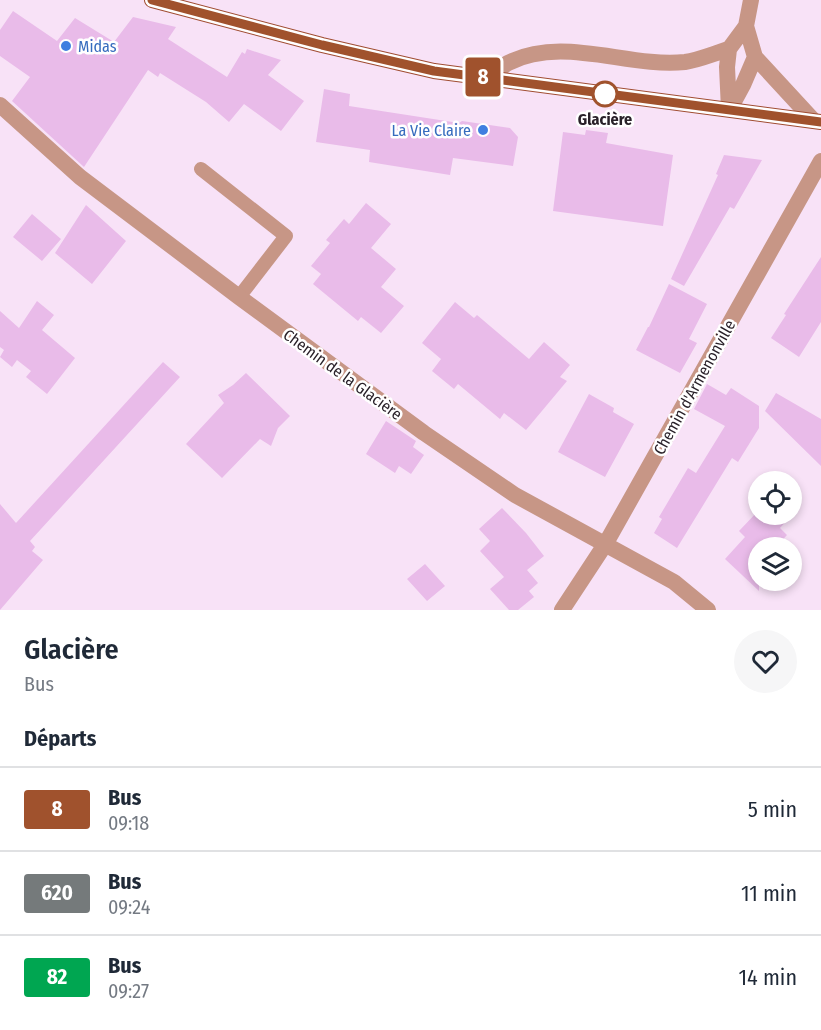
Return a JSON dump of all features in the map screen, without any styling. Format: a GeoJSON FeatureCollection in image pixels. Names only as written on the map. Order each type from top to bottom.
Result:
{"type":"FeatureCollection","features":[{"type":"Feature","properties":{"kind":"main road"},"geometry":{"type":"LineString","coordinates":[[152,0],[322,45],[423,68],[817,122]]}},
{"type":"Feature","properties":{"kind":"street"},"geometry":{"type":"LineString","coordinates":[[729,110],[727,67],[729,49],[746,26],[751,0]]}},
{"type":"Feature","properties":{"kind":"street"},"geometry":{"type":"LineString","coordinates":[[746,26],[755,57],[817,122]]}},
{"type":"Feature","properties":{"kind":"street"},"geometry":{"type":"LineString","coordinates":[[492,78],[507,63],[539,52],[589,53],[651,61],[686,62],[729,49]]}},
{"type":"Feature","properties":{"kind":"street"},"geometry":{"type":"LineString","coordinates":[[729,110],[755,57]]}},
{"type":"Feature","properties":{"kind":"street","name":"Chemin de la Glacière"},"geometry":{"type":"LineString","coordinates":[[0,105],[80,177],[424,433],[515,495],[674,582],[708,610]]}},
{"type":"Feature","properties":{"kind":"street","name":"Chemin d'Armenonville"},"geometry":{"type":"LineString","coordinates":[[562,610],[606,543],[821,160]]}},
{"type":"Feature","properties":{"kind":"lane"},"geometry":{"type":"LineString","coordinates":[[201,169],[286,236],[239,297]]}},
{"type":"Feature","properties":{"kind":"building"},"geometry":{"type":"Polygon","coordinates":[[[13,11],[57,41],[75,18],[114,42],[133,17],[176,27],[168,39],[227,77],[242,52],[245,54],[247,49],[281,60],[268,75],[304,101],[281,131],[244,104],[229,122],[206,102],[160,73],[158,77],[148,70],[84,167],[12,101],[30,77],[0,56],[0,30],[13,11]]]}},
{"type":"Feature","properties":{"kind":"building"},"geometry":{"type":"Polygon","coordinates":[[[324,89],[350,94],[349,106],[459,123],[462,121],[510,128],[518,137],[513,166],[453,158],[450,175],[369,162],[370,150],[316,142],[324,89]]]}},
{"type":"Feature","properties":{"kind":"building"},"geometry":{"type":"Polygon","coordinates":[[[586,130],[608,133],[606,143],[673,155],[663,226],[553,211],[563,132],[585,135],[586,130]]]}},
{"type":"Feature","properties":{"kind":"building"},"geometry":{"type":"Polygon","coordinates":[[[724,155],[762,160],[734,209],[730,207],[684,286],[671,279],[718,175],[716,174],[724,155]]]}},
{"type":"Feature","properties":{"kind":"building"},"geometry":{"type":"Polygon","coordinates":[[[366,203],[391,224],[371,248],[396,269],[381,287],[404,306],[381,333],[361,317],[358,321],[313,284],[321,274],[311,266],[330,243],[326,240],[344,219],[349,224],[366,203]]]}},
{"type":"Feature","properties":{"kind":"building"},"geometry":{"type":"Polygon","coordinates":[[[86,205],[126,241],[92,284],[55,253],[86,205]]]}},
{"type":"Feature","properties":{"kind":"building"},"geometry":{"type":"Polygon","coordinates":[[[32,214],[61,239],[42,261],[13,237],[32,214]]]}},
{"type":"Feature","properties":{"kind":"building"},"geometry":{"type":"Polygon","coordinates":[[[821,257],[821,322],[799,357],[771,338],[821,257]]]}},
{"type":"Feature","properties":{"kind":"building"},"geometry":{"type":"Polygon","coordinates":[[[669,284],[707,304],[689,339],[697,343],[680,373],[636,350],[669,284]]]}},
{"type":"Feature","properties":{"kind":"building"},"geometry":{"type":"Polygon","coordinates":[[[37,301],[54,315],[42,330],[75,358],[47,394],[26,377],[31,371],[17,360],[12,367],[0,357],[4,350],[0,347],[0,311],[19,328],[37,301]]]}},
{"type":"Feature","properties":{"kind":"building"},"geometry":{"type":"Polygon","coordinates":[[[455,302],[474,318],[477,315],[529,359],[544,342],[570,365],[560,377],[567,381],[526,430],[504,413],[500,419],[458,384],[454,389],[432,371],[441,359],[422,343],[455,302]]]}},
{"type":"Feature","properties":{"kind":"building"},"geometry":{"type":"Polygon","coordinates":[[[163,362],[180,377],[30,541],[35,547],[32,551],[43,560],[0,610],[0,504],[16,523],[163,362]]]}},
{"type":"Feature","properties":{"kind":"building"},"geometry":{"type":"Polygon","coordinates":[[[246,373],[290,416],[278,428],[271,446],[260,439],[222,478],[186,444],[224,403],[218,395],[246,373]]]}},
{"type":"Feature","properties":{"kind":"building"},"geometry":{"type":"Polygon","coordinates":[[[707,384],[726,395],[731,388],[759,406],[759,428],[738,462],[732,458],[677,548],[654,533],[662,519],[659,517],[688,468],[696,473],[725,426],[694,409],[707,384]]]}},
{"type":"Feature","properties":{"kind":"building"},"geometry":{"type":"Polygon","coordinates":[[[776,393],[821,419],[821,466],[765,411],[776,393]]]}},
{"type":"Feature","properties":{"kind":"building"},"geometry":{"type":"Polygon","coordinates":[[[589,394],[614,408],[613,412],[634,424],[605,477],[558,452],[589,394]]]}},
{"type":"Feature","properties":{"kind":"building"},"geometry":{"type":"Polygon","coordinates":[[[386,421],[416,441],[413,447],[424,455],[411,474],[399,466],[395,473],[366,454],[386,421]]]}},
{"type":"Feature","properties":{"kind":"building"},"geometry":{"type":"Polygon","coordinates":[[[502,508],[544,556],[527,570],[538,583],[529,591],[534,597],[518,610],[509,610],[490,589],[504,577],[480,551],[490,541],[479,529],[502,508]]]}},
{"type":"Feature","properties":{"kind":"building"},"geometry":{"type":"Polygon","coordinates":[[[748,522],[748,525],[783,525],[780,528],[787,535],[785,537],[748,537],[748,581],[725,559],[745,537],[739,531],[748,522]]]}},
{"type":"Feature","properties":{"kind":"building"},"geometry":{"type":"Polygon","coordinates":[[[425,564],[445,586],[427,601],[407,579],[425,564]]]}},
{"type":"Feature","properties":{"kind":"bus line","name":"8"},"geometry":{"type":"LineString","coordinates":[[152,0],[322,45],[434,71],[821,122]]}},
{"type":"Feature","properties":{"kind":"place","name":"Midas"},"geometry":{"type":"Point","coordinates":[66,46]}},
{"type":"Feature","properties":{"kind":"place","name":"Glacière"},"geometry":{"type":"Point","coordinates":[605,94]}},
{"type":"Feature","properties":{"kind":"place","name":"La Vie Claire"},"geometry":{"type":"Point","coordinates":[483,130]}}]}
